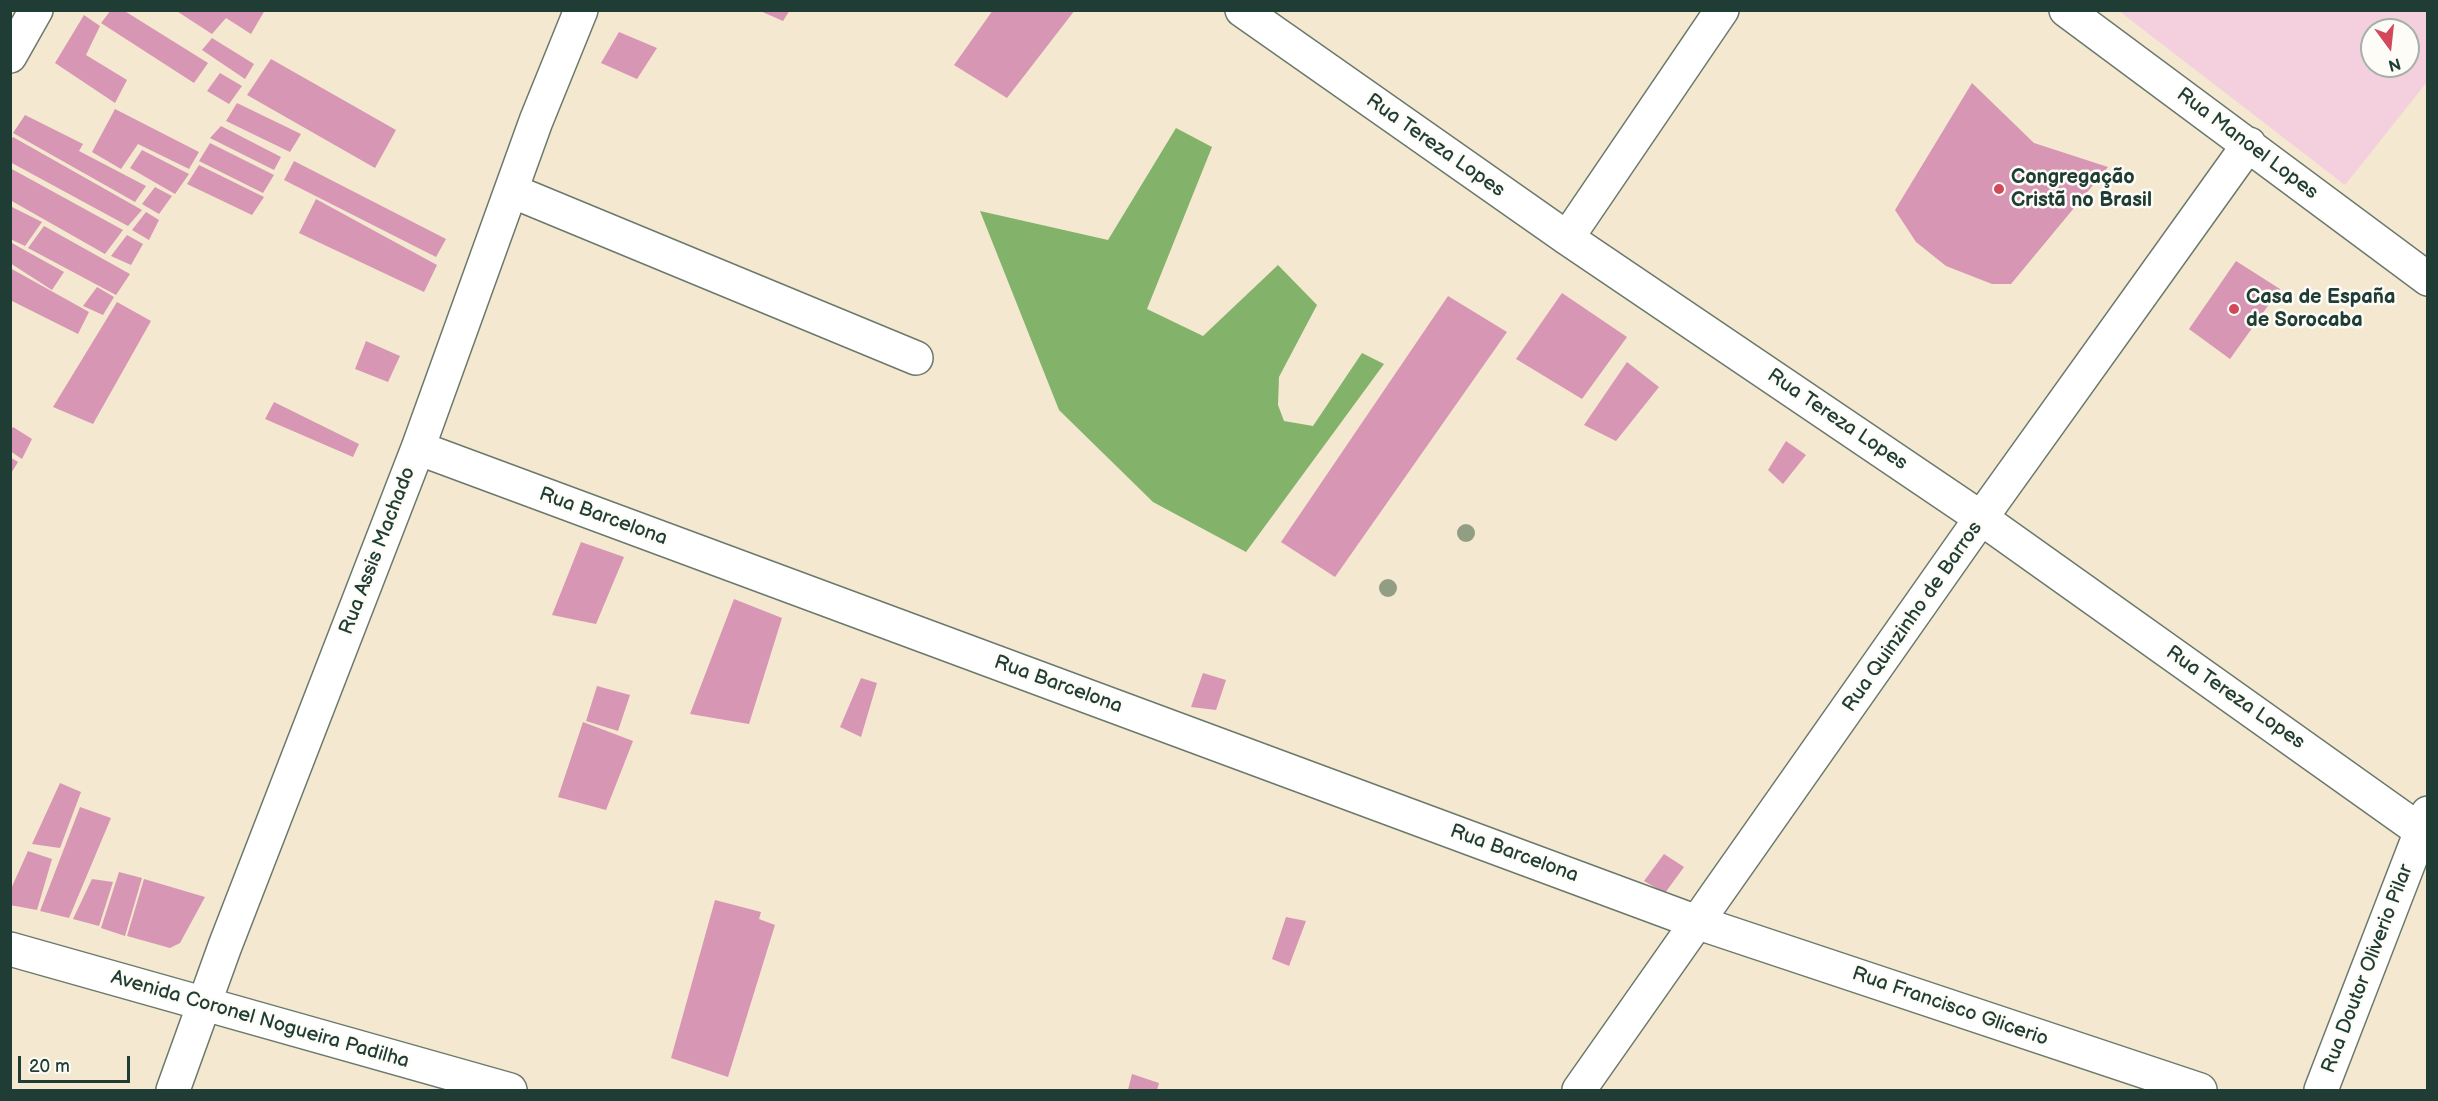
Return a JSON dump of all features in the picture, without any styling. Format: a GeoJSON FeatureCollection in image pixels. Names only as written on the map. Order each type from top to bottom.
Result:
{"type":"FeatureCollection","features":[{"type":"Feature","properties":{"kind":"street"},"geometry":{"type":"LineString","coordinates":[[10,56],[36,10]]}},
{"type":"Feature","properties":{"kind":"street","name":"Rua Assis Machado"},"geometry":{"type":"LineString","coordinates":[[172,1090],[418,448],[536,121],[581,10]]}},
{"type":"Feature","properties":{"kind":"street","name":"Rua Tereza Lopes"},"geometry":{"type":"LineString","coordinates":[[1242,10],[1567,237],[1981,518],[2425,827]]}},
{"type":"Feature","properties":{"kind":"street"},"geometry":{"type":"LineString","coordinates":[[1567,237],[1722,10]]}},
{"type":"Feature","properties":{"kind":"street","name":"Rua Manoel Lopes"},"geometry":{"type":"LineString","coordinates":[[2066,10],[2427,279]]}},
{"type":"Feature","properties":{"kind":"street","name":"Rua Quinzinho de Barros"},"geometry":{"type":"LineString","coordinates":[[1579,1090],[1699,923],[1981,518],[2248,144]]}},
{"type":"Feature","properties":{"kind":"street"},"geometry":{"type":"LineString","coordinates":[[512,191],[916,358]]}},
{"type":"Feature","properties":{"kind":"street","name":"Rua Barcelona"},"geometry":{"type":"LineString","coordinates":[[418,448],[1699,923]]}},
{"type":"Feature","properties":{"kind":"street","name":"Rua Doutor Oliverio Pilar"},"geometry":{"type":"LineString","coordinates":[[2321,1090],[2425,827]]}},
{"type":"Feature","properties":{"kind":"street","name":"Rua Francisco Glicerio"},"geometry":{"type":"LineString","coordinates":[[1699,923],[2200,1090]]}},
{"type":"Feature","properties":{"kind":"street","name":"Avenida Coronel Nogueira Padilha"},"geometry":{"type":"LineString","coordinates":[[10,949],[510,1090]]}},
{"type":"Feature","properties":{"kind":"shaded area"},"geometry":{"type":"Polygon","coordinates":[[[2119,11],[2427,11],[2427,82],[2345,185],[2119,11]]]}},
{"type":"Feature","properties":{"kind":"green space"},"geometry":{"type":"Polygon","coordinates":[[[1176,128],[1212,147],[1147,309],[1203,336],[1278,265],[1317,305],[1279,377],[1278,405],[1284,421],[1313,426],[1362,353],[1384,364],[1246,552],[1153,502],[1059,410],[980,211],[1108,240],[1176,128]]]}},
{"type":"Feature","properties":{"kind":"building"},"geometry":{"type":"Polygon","coordinates":[[[111,10],[123,10],[208,63],[194,83],[101,23],[111,10]]]}},
{"type":"Feature","properties":{"kind":"building"},"geometry":{"type":"Polygon","coordinates":[[[175,10],[265,10],[251,34],[226,18],[212,34],[175,10]]]}},
{"type":"Feature","properties":{"kind":"building"},"geometry":{"type":"Polygon","coordinates":[[[758,10],[790,10],[783,21],[758,10]]]}},
{"type":"Feature","properties":{"kind":"building"},"geometry":{"type":"Polygon","coordinates":[[[993,10],[1075,10],[1007,98],[954,65],[993,10]]]}},
{"type":"Feature","properties":{"kind":"building"},"geometry":{"type":"Polygon","coordinates":[[[84,15],[100,26],[86,55],[127,80],[115,103],[55,63],[84,15]]]}},
{"type":"Feature","properties":{"kind":"building"},"geometry":{"type":"Polygon","coordinates":[[[619,32],[657,48],[637,79],[601,63],[619,32]]]}},
{"type":"Feature","properties":{"kind":"building"},"geometry":{"type":"Polygon","coordinates":[[[212,38],[254,64],[245,79],[202,50],[212,38]]]}},
{"type":"Feature","properties":{"kind":"building"},"geometry":{"type":"Polygon","coordinates":[[[271,59],[396,130],[375,168],[247,95],[271,59]]]}},
{"type":"Feature","properties":{"kind":"building"},"geometry":{"type":"Polygon","coordinates":[[[220,73],[242,86],[229,104],[207,91],[220,73]]]}},
{"type":"Feature","properties":{"kind":"building","name":"Congregação Cristã no Brasil"},"geometry":{"type":"Polygon","coordinates":[[[1972,83],[2034,143],[2108,167],[2011,284],[1992,284],[1946,266],[1916,242],[1895,210],[1972,83]]]}},
{"type":"Feature","properties":{"kind":"building"},"geometry":{"type":"Polygon","coordinates":[[[237,103],[301,134],[290,152],[226,121],[237,103]]]}},
{"type":"Feature","properties":{"kind":"building"},"geometry":{"type":"Polygon","coordinates":[[[115,109],[199,152],[189,169],[138,144],[121,169],[92,152],[115,109]]]}},
{"type":"Feature","properties":{"kind":"building"},"geometry":{"type":"Polygon","coordinates":[[[25,115],[83,144],[79,151],[146,186],[135,202],[13,133],[25,115]]]}},
{"type":"Feature","properties":{"kind":"building"},"geometry":{"type":"Polygon","coordinates":[[[221,126],[281,157],[274,170],[210,138],[221,126]]]}},
{"type":"Feature","properties":{"kind":"building"},"geometry":{"type":"Polygon","coordinates":[[[13,137],[142,210],[128,226],[10,162],[10,141],[13,137]]]}},
{"type":"Feature","properties":{"kind":"building"},"geometry":{"type":"Polygon","coordinates":[[[210,143],[274,175],[263,193],[199,161],[210,143]]]}},
{"type":"Feature","properties":{"kind":"building"},"geometry":{"type":"Polygon","coordinates":[[[142,150],[189,174],[175,194],[130,168],[142,150]]]}},
{"type":"Feature","properties":{"kind":"building"},"geometry":{"type":"Polygon","coordinates":[[[294,161],[446,239],[436,257],[284,180],[294,161]]]}},
{"type":"Feature","properties":{"kind":"building"},"geometry":{"type":"Polygon","coordinates":[[[199,165],[264,197],[252,215],[187,184],[199,165]]]}},
{"type":"Feature","properties":{"kind":"building"},"geometry":{"type":"Polygon","coordinates":[[[10,168],[123,230],[105,254],[10,200],[10,168]]]}},
{"type":"Feature","properties":{"kind":"building"},"geometry":{"type":"Polygon","coordinates":[[[155,187],[172,196],[159,214],[142,204],[155,187]]]}},
{"type":"Feature","properties":{"kind":"building"},"geometry":{"type":"Polygon","coordinates":[[[316,199],[437,265],[424,292],[299,233],[316,199]]]}},
{"type":"Feature","properties":{"kind":"building"},"geometry":{"type":"Polygon","coordinates":[[[10,206],[42,222],[25,246],[10,239],[10,206]]]}},
{"type":"Feature","properties":{"kind":"building"},"geometry":{"type":"Polygon","coordinates":[[[146,212],[159,220],[149,240],[132,230],[146,212]]]}},
{"type":"Feature","properties":{"kind":"building"},"geometry":{"type":"Polygon","coordinates":[[[44,226],[130,274],[116,295],[28,248],[44,226]]]}},
{"type":"Feature","properties":{"kind":"building"},"geometry":{"type":"Polygon","coordinates":[[[127,235],[143,244],[131,265],[111,256],[127,235]]]}},
{"type":"Feature","properties":{"kind":"building"},"geometry":{"type":"Polygon","coordinates":[[[10,242],[64,272],[52,290],[10,263],[10,242]]]}},
{"type":"Feature","properties":{"kind":"building","name":"Casa de España de Sorocaba"},"geometry":{"type":"Polygon","coordinates":[[[2236,261],[2280,289],[2230,359],[2189,329],[2236,261]]]}},
{"type":"Feature","properties":{"kind":"building"},"geometry":{"type":"Polygon","coordinates":[[[10,268],[89,312],[78,334],[10,300],[10,268]]]}},
{"type":"Feature","properties":{"kind":"building"},"geometry":{"type":"Polygon","coordinates":[[[97,287],[114,297],[103,315],[83,306],[97,287]]]}},
{"type":"Feature","properties":{"kind":"building"},"geometry":{"type":"Polygon","coordinates":[[[1562,293],[1627,337],[1582,399],[1516,359],[1562,293]]]}},
{"type":"Feature","properties":{"kind":"building"},"geometry":{"type":"Polygon","coordinates":[[[1448,296],[1507,332],[1335,577],[1281,542],[1448,296]]]}},
{"type":"Feature","properties":{"kind":"building"},"geometry":{"type":"Polygon","coordinates":[[[117,302],[151,321],[93,424],[53,407],[117,302]]]}},
{"type":"Feature","properties":{"kind":"building"},"geometry":{"type":"Polygon","coordinates":[[[366,341],[400,356],[388,382],[355,369],[366,341]]]}},
{"type":"Feature","properties":{"kind":"building"},"geometry":{"type":"Polygon","coordinates":[[[1627,362],[1659,387],[1616,441],[1584,425],[1627,362]]]}},
{"type":"Feature","properties":{"kind":"building"},"geometry":{"type":"Polygon","coordinates":[[[274,402],[359,444],[353,457],[265,419],[274,402]]]}},
{"type":"Feature","properties":{"kind":"building"},"geometry":{"type":"Polygon","coordinates":[[[13,427],[32,439],[22,459],[10,451],[10,431],[13,427]]]}},
{"type":"Feature","properties":{"kind":"building"},"geometry":{"type":"Polygon","coordinates":[[[1786,441],[1806,455],[1783,484],[1768,470],[1786,441]]]}},
{"type":"Feature","properties":{"kind":"building"},"geometry":{"type":"Polygon","coordinates":[[[10,457],[18,462],[10,475],[10,457]]]}},
{"type":"Feature","properties":{"kind":"building"},"geometry":{"type":"Polygon","coordinates":[[[581,542],[624,557],[596,624],[552,615],[581,542]]]}},
{"type":"Feature","properties":{"kind":"building"},"geometry":{"type":"Polygon","coordinates":[[[734,599],[782,618],[749,724],[690,714],[734,599]]]}},
{"type":"Feature","properties":{"kind":"building"},"geometry":{"type":"Polygon","coordinates":[[[1203,673],[1226,680],[1216,710],[1191,707],[1203,673]]]}},
{"type":"Feature","properties":{"kind":"building"},"geometry":{"type":"Polygon","coordinates":[[[861,678],[877,683],[861,737],[840,727],[861,678]]]}},
{"type":"Feature","properties":{"kind":"building"},"geometry":{"type":"Polygon","coordinates":[[[597,686],[630,695],[618,731],[586,721],[597,686]]]}},
{"type":"Feature","properties":{"kind":"building"},"geometry":{"type":"Polygon","coordinates":[[[583,722],[633,741],[606,810],[558,797],[583,722]]]}},
{"type":"Feature","properties":{"kind":"building"},"geometry":{"type":"Polygon","coordinates":[[[60,783],[81,792],[60,848],[32,844],[60,783]]]}},
{"type":"Feature","properties":{"kind":"building"},"geometry":{"type":"Polygon","coordinates":[[[80,807],[111,818],[69,918],[40,911],[80,807]]]}},
{"type":"Feature","properties":{"kind":"building"},"geometry":{"type":"Polygon","coordinates":[[[28,851],[52,859],[37,910],[10,905],[10,891],[28,851]]]}},
{"type":"Feature","properties":{"kind":"building"},"geometry":{"type":"Polygon","coordinates":[[[1664,854],[1684,867],[1665,893],[1644,881],[1664,854]]]}},
{"type":"Feature","properties":{"kind":"building"},"geometry":{"type":"Polygon","coordinates":[[[119,872],[142,878],[125,936],[101,928],[119,872]]]}},
{"type":"Feature","properties":{"kind":"building"},"geometry":{"type":"Polygon","coordinates":[[[92,879],[113,882],[99,926],[73,919],[92,879]]]}},
{"type":"Feature","properties":{"kind":"building"},"geometry":{"type":"Polygon","coordinates":[[[144,879],[205,897],[180,943],[170,948],[127,936],[144,879]]]}},
{"type":"Feature","properties":{"kind":"building"},"geometry":{"type":"Polygon","coordinates":[[[715,900],[761,912],[759,919],[775,925],[728,1077],[671,1058],[715,900]]]}},
{"type":"Feature","properties":{"kind":"building"},"geometry":{"type":"Polygon","coordinates":[[[1286,917],[1306,921],[1289,966],[1272,959],[1286,917]]]}},
{"type":"Feature","properties":{"kind":"building"},"geometry":{"type":"Polygon","coordinates":[[[1132,1074],[1159,1083],[1157,1090],[1128,1090],[1132,1074]]]}},
{"type":"Feature","properties":{"kind":"place","name":"Congregação Cristã no Brasil"},"geometry":{"type":"Point","coordinates":[1999,189]}},
{"type":"Feature","properties":{"kind":"place","name":"Casa de España de Sorocaba"},"geometry":{"type":"Point","coordinates":[2234,309]}}]}
